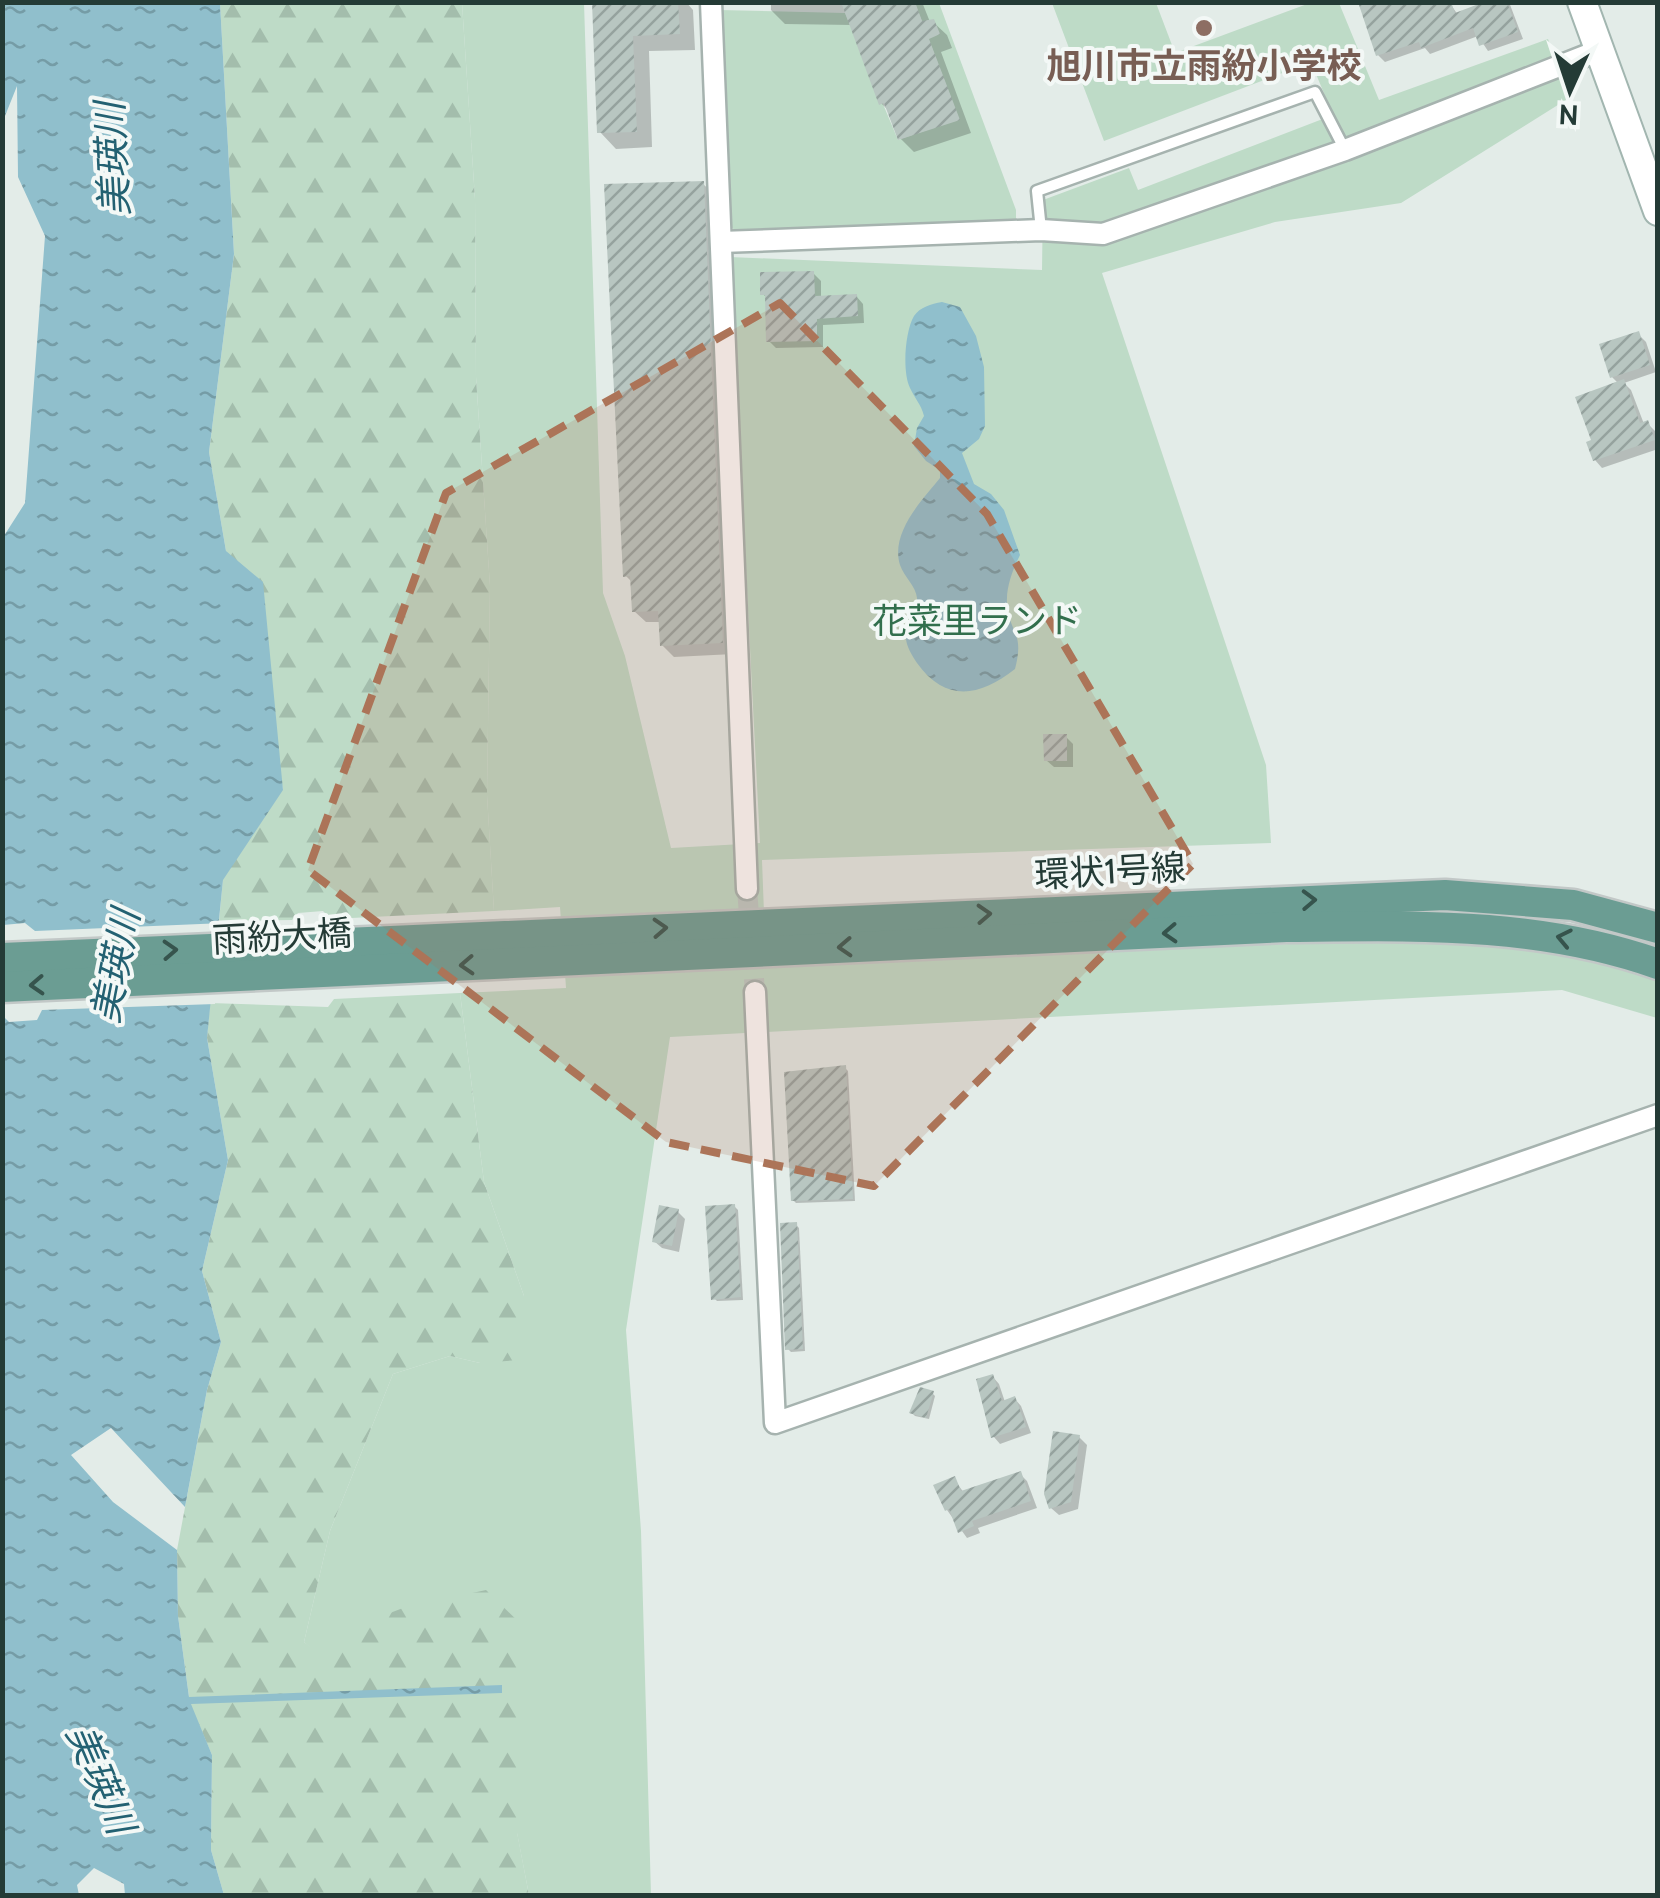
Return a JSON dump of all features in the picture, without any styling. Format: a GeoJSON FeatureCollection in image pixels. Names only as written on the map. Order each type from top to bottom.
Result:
{"type":"FeatureCollection","features":[{"type":"Feature","properties":{"kind":"main road"},"geometry":{"type":"LineString","coordinates":[[1582,2],[1658,211]]}},
{"type":"Feature","properties":{"kind":"main road","name":"環状1号線"},"geometry":{"type":"LineString","coordinates":[[563,946],[1445,895],[1573,904],[1658,928]]}},
{"type":"Feature","properties":{"kind":"main road","name":"環状1号線"},"geometry":{"type":"LineString","coordinates":[[563,946],[1442,926],[1542,934],[1616,949],[1658,964]]}},
{"type":"Feature","properties":{"kind":"main road","name":"雨紛大橋"},"geometry":{"type":"LineString","coordinates":[[2,958],[563,946]]}},
{"type":"Feature","properties":{"kind":"main road","name":"雨紛大橋"},"geometry":{"type":"LineString","coordinates":[[2,987],[563,946]]}},
{"type":"Feature","properties":{"kind":"street"},"geometry":{"type":"LineString","coordinates":[[711,2],[747,889]]}},
{"type":"Feature","properties":{"kind":"street"},"geometry":{"type":"LineString","coordinates":[[722,242],[1041,230],[1103,234],[1345,150],[1600,50]]}},
{"type":"Feature","properties":{"kind":"street"},"geometry":{"type":"LineString","coordinates":[[754,992],[775,1423],[1658,1116]]}},
{"type":"Feature","properties":{"kind":"lane"},"geometry":{"type":"LineString","coordinates":[[1041,230],[1037,191],[1315,92],[1345,150]]}},
{"type":"Feature","properties":{"kind":"highlighted area"},"geometry":{"type":"Polygon","coordinates":[[[780,303],[987,514],[1193,864],[874,1186],[666,1142],[308,870],[446,493],[780,303]]]}},
{"type":"Feature","properties":{"kind":"green space"},"geometry":{"type":"Polygon","coordinates":[[[220,3],[462,3],[475,199],[476,377],[490,586],[487,795],[494,911],[331,919],[323,911],[298,913],[292,920],[219,921],[223,879],[283,789],[226,551],[209,452],[234,254],[220,3]]]}},
{"type":"Feature","properties":{"kind":"green space","name":"花菜里ランド"},"geometry":{"type":"Polygon","coordinates":[[[462,3],[584,3],[603,593],[625,656],[671,848],[760,843],[730,257],[1042,270],[1043,200],[1129,168],[1138,190],[1333,115],[1311,62],[1104,141],[1052,3],[1156,3],[1175,53],[1310,3],[1339,3],[1379,100],[1548,39],[1569,98],[1401,203],[1275,222],[1102,273],[1266,765],[1271,843],[762,860],[764,913],[561,921],[560,907],[494,911],[487,795],[490,586],[476,377],[475,199],[462,3]]]}},
{"type":"Feature","properties":{"kind":"green space"},"geometry":{"type":"Polygon","coordinates":[[[915,3],[939,3],[1016,210],[1016,226],[738,234],[727,222],[719,10],[845,13],[898,140],[959,119],[915,3]]]}},
{"type":"Feature","properties":{"kind":"green space"},"geometry":{"type":"Polygon","coordinates":[[[1437,938],[1547,947],[1657,977],[1657,1018],[1562,990],[670,1037],[626,1330],[641,1531],[651,1895],[529,1895],[517,1833],[304,1642],[330,1531],[393,1374],[450,1356],[480,1363],[524,1296],[484,1182],[460,993],[566,988],[565,973],[1437,938]]]}},
{"type":"Feature","properties":{"kind":"green space"},"geometry":{"type":"Polygon","coordinates":[[[460,993],[484,1182],[524,1296],[519,1360],[480,1363],[450,1356],[393,1374],[330,1531],[304,1642],[328,1660],[343,1631],[403,1608],[486,1590],[525,1628],[517,1832],[529,1895],[224,1895],[211,1850],[212,1755],[190,1704],[178,1616],[177,1550],[207,1390],[221,1342],[202,1271],[228,1160],[207,1038],[210,1003],[328,1007],[334,999],[460,993]]]}},
{"type":"Feature","properties":{"kind":"water","name":"美瑛川"},"geometry":{"type":"Polygon","coordinates":[[[3,3],[220,3],[234,254],[209,452],[226,551],[263,582],[283,790],[223,880],[207,1038],[228,1160],[202,1271],[221,1342],[207,1390],[185,1507],[111,1428],[71,1455],[113,1502],[177,1550],[178,1616],[189,1697],[502,1685],[502,1693],[191,1704],[212,1755],[211,1850],[224,1895],[125,1895],[124,1884],[94,1868],[77,1885],[79,1895],[3,1895],[2,539],[25,503],[45,236],[18,177],[17,86],[3,121],[3,3]]]}},
{"type":"Feature","properties":{"kind":"water"},"geometry":{"type":"Polygon","coordinates":[[[942,302],[960,307],[976,336],[984,367],[985,426],[979,439],[962,453],[974,484],[991,494],[1004,510],[1020,555],[1007,597],[1018,647],[1015,669],[989,686],[963,691],[939,685],[909,650],[906,635],[917,598],[898,553],[910,518],[940,478],[940,470],[914,446],[924,416],[908,381],[908,331],[919,310],[942,302]]]}},
{"type":"Feature","properties":{"kind":"pier"},"geometry":{"type":"Polygon","coordinates":[[[25,923],[35,931],[224,923],[215,1004],[42,1010],[37,1020],[9,1022],[2,1015],[3,925],[25,923]]]}},
{"type":"Feature","properties":{"kind":"building"},"geometry":{"type":"Polygon","coordinates":[[[592,2],[678,2],[680,34],[633,36],[637,132],[597,133],[592,2]]]}},
{"type":"Feature","properties":{"kind":"building"},"geometry":{"type":"Polygon","coordinates":[[[841,2],[915,2],[922,21],[934,19],[940,34],[929,39],[960,120],[898,140],[884,103],[879,105],[841,2]]]}},
{"type":"Feature","properties":{"kind":"building"},"geometry":{"type":"Polygon","coordinates":[[[1358,2],[1451,2],[1455,13],[1484,2],[1507,2],[1518,32],[1479,46],[1473,28],[1421,48],[1419,42],[1376,56],[1358,2]]]}},
{"type":"Feature","properties":{"kind":"building"},"geometry":{"type":"Polygon","coordinates":[[[704,181],[723,643],[660,646],[658,611],[632,612],[630,576],[623,577],[604,184],[704,181]]]}},
{"type":"Feature","properties":{"kind":"building"},"geometry":{"type":"Polygon","coordinates":[[[814,271],[815,296],[857,294],[858,316],[817,319],[817,341],[766,342],[765,295],[760,295],[760,272],[814,271]]]}},
{"type":"Feature","properties":{"kind":"building"},"geometry":{"type":"Polygon","coordinates":[[[1639,331],[1650,365],[1610,378],[1599,344],[1639,331]]]}},
{"type":"Feature","properties":{"kind":"building"},"geometry":{"type":"Polygon","coordinates":[[[1624,379],[1640,423],[1648,420],[1655,440],[1593,461],[1586,442],[1591,440],[1575,397],[1624,379]]]}},
{"type":"Feature","properties":{"kind":"building"},"geometry":{"type":"Polygon","coordinates":[[[1043,734],[1067,734],[1067,761],[1044,761],[1043,734]]]}},
{"type":"Feature","properties":{"kind":"building"},"geometry":{"type":"Polygon","coordinates":[[[846,1065],[853,1199],[791,1201],[784,1072],[846,1065]]]}},
{"type":"Feature","properties":{"kind":"building"},"geometry":{"type":"Polygon","coordinates":[[[735,1204],[741,1297],[711,1300],[705,1206],[735,1204]]]}},
{"type":"Feature","properties":{"kind":"building"},"geometry":{"type":"Polygon","coordinates":[[[659,1205],[679,1209],[672,1246],[652,1242],[659,1205]]]}},
{"type":"Feature","properties":{"kind":"building"},"geometry":{"type":"Polygon","coordinates":[[[797,1222],[803,1349],[785,1350],[780,1223],[797,1222]]]}},
{"type":"Feature","properties":{"kind":"building"},"geometry":{"type":"Polygon","coordinates":[[[993,1374],[1002,1401],[1015,1396],[1026,1427],[991,1438],[976,1379],[993,1374]]]}},
{"type":"Feature","properties":{"kind":"building"},"geometry":{"type":"Polygon","coordinates":[[[920,1387],[934,1391],[926,1418],[909,1413],[920,1387]]]}},
{"type":"Feature","properties":{"kind":"building"},"geometry":{"type":"Polygon","coordinates":[[[1053,1431],[1080,1435],[1071,1502],[1049,1509],[1044,1494],[1053,1431]]]}},
{"type":"Feature","properties":{"kind":"building"},"geometry":{"type":"Polygon","coordinates":[[[1021,1471],[1031,1501],[972,1521],[974,1526],[958,1533],[949,1509],[945,1511],[933,1485],[955,1476],[961,1491],[1021,1471]]]}},
{"type":"Feature","properties":{"kind":"tunnel"},"geometry":{"type":"LineString","coordinates":[[747,889],[755,992]]}},
{"type":"Feature","properties":{"kind":"place","name":"旭川市立雨紛小学校"},"geometry":{"type":"Point","coordinates":[1204,28]}}]}
